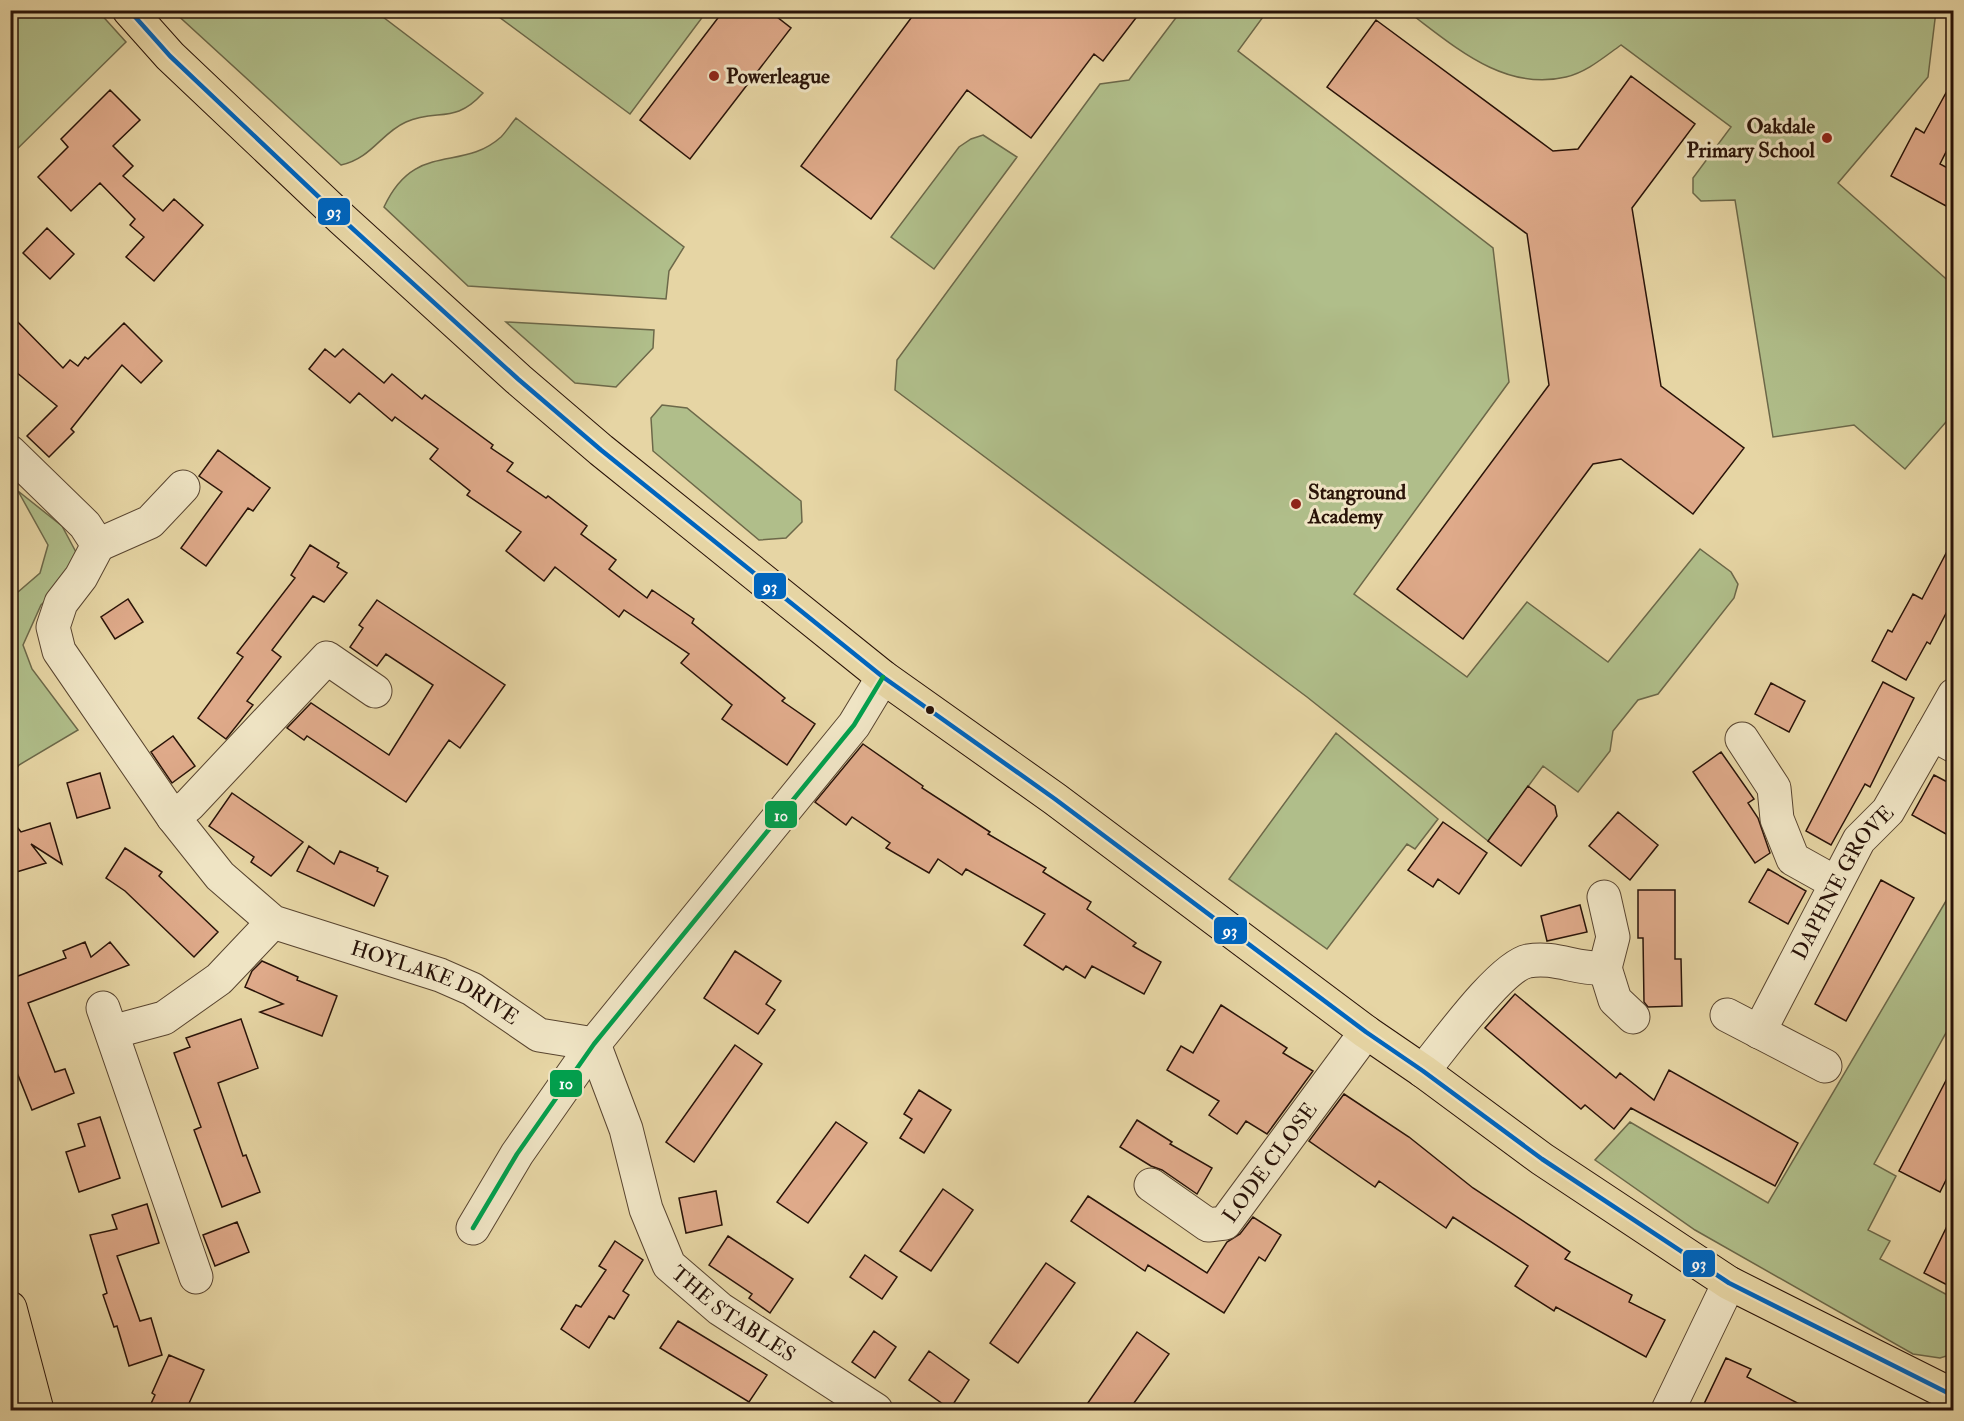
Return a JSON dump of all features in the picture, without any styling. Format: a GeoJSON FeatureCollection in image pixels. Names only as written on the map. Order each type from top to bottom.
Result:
{"type":"FeatureCollection","features":[{"type":"Feature","properties":{"kind":"main road"},"geometry":{"type":"LineString","coordinates":[[129,10],[170,56],[342,219],[518,379],[601,450],[883,677],[1055,799],[1366,1032],[1542,1159],[1729,1283],[1953,1396]]}},
{"type":"Feature","properties":{"kind":"main road"},"geometry":{"type":"LineString","coordinates":[[10,1308],[37,1410]]}},
{"type":"Feature","properties":{"kind":"street"},"geometry":{"type":"LineString","coordinates":[[10,452],[85,525],[98,545],[150,522],[183,487]]}},
{"type":"Feature","properties":{"kind":"street","name":"HOYLAKE DRIVE"},"geometry":{"type":"LineString","coordinates":[[98,545],[81,577],[61,603],[53,627],[59,651],[173,817],[220,876],[273,922],[440,975],[472,989],[539,1035],[594,1044]]}},
{"type":"Feature","properties":{"kind":"street"},"geometry":{"type":"LineString","coordinates":[[173,817],[189,805],[327,658],[375,691]]}},
{"type":"Feature","properties":{"kind":"street"},"geometry":{"type":"LineString","coordinates":[[473,1228],[542,1116],[594,1044],[854,725],[883,677]]}},
{"type":"Feature","properties":{"kind":"street","name":"DAPHNE GROVE"},"geometry":{"type":"LineString","coordinates":[[1759,1032],[1859,840],[1888,811],[1943,740],[1953,695]]}},
{"type":"Feature","properties":{"kind":"street"},"geometry":{"type":"LineString","coordinates":[[1742,739],[1774,788],[1777,819],[1793,859],[1836,883]]}},
{"type":"Feature","properties":{"kind":"street"},"geometry":{"type":"LineString","coordinates":[[1604,897],[1613,937],[1605,968],[1615,1000],[1634,1017]]}},
{"type":"Feature","properties":{"kind":"street"},"geometry":{"type":"LineString","coordinates":[[196,1277],[108,1020],[164,1018],[219,979],[273,922]]}},
{"type":"Feature","properties":{"kind":"street"},"geometry":{"type":"LineString","coordinates":[[1423,1071],[1496,982],[1526,962],[1563,961],[1585,969],[1605,968]]}},
{"type":"Feature","properties":{"kind":"street"},"geometry":{"type":"LineString","coordinates":[[1727,1015],[1825,1066]]}},
{"type":"Feature","properties":{"kind":"street","name":"LODE CLOSE"},"geometry":{"type":"LineString","coordinates":[[1151,1185],[1208,1225],[1225,1223],[1366,1032]]}},
{"type":"Feature","properties":{"kind":"street","name":"THE STABLES"},"geometry":{"type":"LineString","coordinates":[[594,1044],[626,1129],[646,1209],[669,1265],[720,1309],[876,1410]]}},
{"type":"Feature","properties":{"kind":"street"},"geometry":{"type":"LineString","coordinates":[[1668,1410],[1729,1283]]}},
{"type":"Feature","properties":{"kind":"green space"},"geometry":{"type":"Polygon","coordinates":[[[11,10],[98,11],[126,42],[11,155],[11,10]]]}},
{"type":"Feature","properties":{"kind":"green space"},"geometry":{"type":"Polygon","coordinates":[[[491,10],[707,11],[630,114],[491,10]]]}},
{"type":"Feature","properties":{"kind":"green space"},"geometry":{"type":"Polygon","coordinates":[[[173,11],[375,11],[483,93],[473,103],[454,113],[427,116],[406,122],[390,132],[361,157],[341,165],[173,11]]]}},
{"type":"Feature","properties":{"kind":"green space"},"geometry":{"type":"Polygon","coordinates":[[[1181,11],[1254,11],[1263,17],[1238,51],[1493,248],[1509,382],[1354,594],[1467,677],[1527,602],[1608,662],[1700,549],[1731,572],[1738,584],[1734,598],[1658,694],[1638,700],[1613,731],[1610,751],[1578,792],[1543,766],[1488,841],[1307,697],[895,390],[897,360],[1100,84],[1129,80],[1181,11]]]}},
{"type":"Feature","properties":{"kind":"green space"},"geometry":{"type":"Polygon","coordinates":[[[1407,11],[1936,11],[1928,77],[1838,183],[1953,285],[1953,414],[1905,469],[1854,425],[1773,437],[1735,200],[1701,201],[1693,193],[1693,178],[1731,127],[1621,45],[1595,64],[1574,75],[1543,80],[1521,78],[1500,72],[1461,51],[1407,11]]]}},
{"type":"Feature","properties":{"kind":"green space"},"geometry":{"type":"Polygon","coordinates":[[[516,118],[684,247],[669,271],[666,299],[468,286],[384,207],[396,186],[410,173],[439,160],[470,154],[486,148],[501,137],[516,118]]]}},
{"type":"Feature","properties":{"kind":"green space"},"geometry":{"type":"Polygon","coordinates":[[[983,135],[1017,157],[934,269],[891,237],[959,147],[983,135]]]}},
{"type":"Feature","properties":{"kind":"green space"},"geometry":{"type":"Polygon","coordinates":[[[506,322],[654,330],[653,348],[616,387],[575,383],[506,322]]]}},
{"type":"Feature","properties":{"kind":"green space"},"geometry":{"type":"Polygon","coordinates":[[[662,405],[687,408],[801,501],[802,522],[786,538],[759,540],[653,451],[651,418],[662,405]]]}},
{"type":"Feature","properties":{"kind":"green space"},"geometry":{"type":"Polygon","coordinates":[[[18,491],[62,526],[77,554],[71,577],[41,605],[23,645],[32,669],[78,730],[19,765],[11,776],[11,598],[40,573],[48,545],[18,491]]]}},
{"type":"Feature","properties":{"kind":"green space"},"geometry":{"type":"Polygon","coordinates":[[[1336,733],[1438,819],[1415,849],[1407,844],[1327,949],[1229,879],[1336,733]]]}},
{"type":"Feature","properties":{"kind":"green space"},"geometry":{"type":"Polygon","coordinates":[[[1953,889],[1953,1020],[1874,1164],[1896,1176],[1868,1230],[1890,1241],[1880,1259],[1953,1298],[1953,1354],[1940,1358],[1913,1354],[1695,1230],[1595,1160],[1630,1122],[1768,1203],[1953,889]]]}},
{"type":"Feature","properties":{"kind":"building","name":"Powerleague"},"geometry":{"type":"Polygon","coordinates":[[[724,10],[768,10],[791,28],[690,159],[640,120],[724,10]]]}},
{"type":"Feature","properties":{"kind":"building"},"geometry":{"type":"Polygon","coordinates":[[[917,10],[1142,10],[1103,61],[1094,54],[1031,138],[967,90],[871,219],[801,166],[917,10]]]}},
{"type":"Feature","properties":{"kind":"building"},"geometry":{"type":"Polygon","coordinates":[[[1376,20],[1553,151],[1578,149],[1631,76],[1695,124],[1632,208],[1661,386],[1744,448],[1693,514],[1621,459],[1593,464],[1463,639],[1397,589],[1549,385],[1527,234],[1327,87],[1376,20]]]}},
{"type":"Feature","properties":{"kind":"building"},"geometry":{"type":"Polygon","coordinates":[[[1953,80],[1953,138],[1940,164],[1953,171],[1953,193],[1946,206],[1891,176],[1916,128],[1924,133],[1953,80]]]}},
{"type":"Feature","properties":{"kind":"building"},"geometry":{"type":"Polygon","coordinates":[[[110,90],[140,120],[113,146],[133,166],[123,176],[163,211],[174,199],[203,225],[154,281],[126,257],[144,237],[130,225],[135,219],[100,183],[71,211],[38,177],[68,147],[61,139],[110,90]]]}},
{"type":"Feature","properties":{"kind":"building"},"geometry":{"type":"Polygon","coordinates":[[[47,228],[74,254],[50,279],[23,253],[47,228]]]}},
{"type":"Feature","properties":{"kind":"building"},"geometry":{"type":"Polygon","coordinates":[[[10,314],[63,368],[70,360],[78,366],[85,357],[88,359],[124,323],[162,361],[141,383],[122,365],[71,429],[74,432],[49,457],[27,436],[57,406],[10,367],[10,314]]]}},
{"type":"Feature","properties":{"kind":"building"},"geometry":{"type":"Polygon","coordinates":[[[325,349],[335,357],[343,349],[384,383],[392,374],[422,399],[425,395],[493,445],[491,448],[513,463],[507,471],[546,498],[548,496],[587,526],[581,534],[616,560],[609,569],[647,598],[652,590],[694,619],[692,623],[785,698],[782,701],[815,724],[787,765],[722,719],[732,705],[681,663],[689,654],[624,610],[619,617],[555,567],[544,581],[506,551],[521,532],[467,495],[470,491],[430,459],[438,449],[395,417],[392,421],[359,393],[350,403],[309,369],[325,349]]]}},
{"type":"Feature","properties":{"kind":"building"},"geometry":{"type":"Polygon","coordinates":[[[218,450],[270,488],[253,511],[248,508],[206,566],[181,548],[222,492],[199,476],[218,450]]]}},
{"type":"Feature","properties":{"kind":"building"},"geometry":{"type":"Polygon","coordinates":[[[1953,540],[1953,600],[1930,644],[1927,642],[1906,680],[1872,661],[1888,630],[1892,632],[1913,594],[1922,599],[1953,540]]]}},
{"type":"Feature","properties":{"kind":"building"},"geometry":{"type":"Polygon","coordinates":[[[310,545],[339,563],[337,567],[347,573],[324,602],[313,596],[272,650],[281,657],[247,701],[253,705],[226,739],[198,718],[243,657],[237,653],[295,578],[291,575],[310,545]]]}},
{"type":"Feature","properties":{"kind":"building"},"geometry":{"type":"Polygon","coordinates":[[[128,599],[143,622],[115,639],[101,617],[128,599]]]}},
{"type":"Feature","properties":{"kind":"building"},"geometry":{"type":"Polygon","coordinates":[[[377,600],[505,685],[460,748],[449,740],[406,802],[307,736],[304,740],[287,728],[311,703],[389,755],[433,685],[386,654],[377,666],[350,647],[363,628],[359,625],[377,600]]]}},
{"type":"Feature","properties":{"kind":"building"},"geometry":{"type":"Polygon","coordinates":[[[1883,682],[1914,698],[1870,787],[1865,784],[1831,845],[1806,831],[1883,682]]]}},
{"type":"Feature","properties":{"kind":"building"},"geometry":{"type":"Polygon","coordinates":[[[1771,683],[1805,701],[1789,732],[1755,714],[1771,683]]]}},
{"type":"Feature","properties":{"kind":"building"},"geometry":{"type":"Polygon","coordinates":[[[173,736],[195,766],[172,783],[151,752],[173,736]]]}},
{"type":"Feature","properties":{"kind":"building"},"geometry":{"type":"Polygon","coordinates":[[[863,744],[923,786],[922,788],[990,832],[988,834],[1046,868],[1043,872],[1091,902],[1087,909],[1136,943],[1133,946],[1161,962],[1144,994],[1092,966],[1085,978],[1066,966],[1063,970],[1024,945],[1045,914],[966,869],[962,875],[938,859],[929,873],[886,848],[890,843],[852,817],[846,825],[815,802],[863,744]]]}},
{"type":"Feature","properties":{"kind":"building"},"geometry":{"type":"Polygon","coordinates":[[[1721,752],[1754,799],[1748,803],[1758,818],[1770,853],[1755,863],[1693,772],[1721,752]]]}},
{"type":"Feature","properties":{"kind":"building"},"geometry":{"type":"Polygon","coordinates":[[[100,773],[110,808],[77,818],[67,783],[100,773]]]}},
{"type":"Feature","properties":{"kind":"building"},"geometry":{"type":"Polygon","coordinates":[[[1934,775],[1953,785],[1953,838],[1912,815],[1934,775]]]}},
{"type":"Feature","properties":{"kind":"building"},"geometry":{"type":"Polygon","coordinates":[[[1528,786],[1555,806],[1557,816],[1521,866],[1488,841],[1528,786]]]}},
{"type":"Feature","properties":{"kind":"building"},"geometry":{"type":"Polygon","coordinates":[[[232,793],[303,842],[271,876],[251,862],[254,857],[209,826],[232,793]]]}},
{"type":"Feature","properties":{"kind":"building"},"geometry":{"type":"Polygon","coordinates":[[[1618,812],[1658,845],[1630,880],[1589,846],[1618,812]]]}},
{"type":"Feature","properties":{"kind":"building"},"geometry":{"type":"Polygon","coordinates":[[[10,818],[21,832],[50,823],[62,864],[31,844],[46,863],[10,874],[10,818]]]}},
{"type":"Feature","properties":{"kind":"building"},"geometry":{"type":"Polygon","coordinates":[[[1443,822],[1487,853],[1459,894],[1438,879],[1433,887],[1408,870],[1443,822]]]}},
{"type":"Feature","properties":{"kind":"building"},"geometry":{"type":"Polygon","coordinates":[[[309,846],[334,864],[340,851],[378,868],[377,871],[388,876],[374,906],[297,871],[309,846]]]}},
{"type":"Feature","properties":{"kind":"building"},"geometry":{"type":"Polygon","coordinates":[[[125,848],[162,872],[159,876],[218,932],[194,957],[125,891],[106,878],[125,848]]]}},
{"type":"Feature","properties":{"kind":"building"},"geometry":{"type":"Polygon","coordinates":[[[1768,869],[1806,891],[1788,924],[1749,902],[1768,869]]]}},
{"type":"Feature","properties":{"kind":"building"},"geometry":{"type":"Polygon","coordinates":[[[1881,880],[1914,898],[1846,1021],[1815,1004],[1881,880]]]}},
{"type":"Feature","properties":{"kind":"building"},"geometry":{"type":"Polygon","coordinates":[[[1638,890],[1675,890],[1675,959],[1681,959],[1682,1006],[1648,1007],[1644,1002],[1643,938],[1638,938],[1638,890]]]}},
{"type":"Feature","properties":{"kind":"building"},"geometry":{"type":"Polygon","coordinates":[[[1580,905],[1587,932],[1547,941],[1541,916],[1580,905]]]}},
{"type":"Feature","properties":{"kind":"building"},"geometry":{"type":"Polygon","coordinates":[[[85,942],[91,957],[110,942],[129,965],[28,1003],[55,1072],[65,1069],[74,1093],[32,1110],[10,1055],[10,962],[18,976],[66,958],[63,951],[85,942]]]}},
{"type":"Feature","properties":{"kind":"building"},"geometry":{"type":"Polygon","coordinates":[[[735,951],[781,981],[766,1004],[775,1010],[758,1034],[704,998],[735,951]]]}},
{"type":"Feature","properties":{"kind":"building"},"geometry":{"type":"Polygon","coordinates":[[[262,961],[298,977],[297,980],[337,996],[322,1036],[260,1012],[283,1004],[245,987],[252,971],[262,961]]]}},
{"type":"Feature","properties":{"kind":"building"},"geometry":{"type":"Polygon","coordinates":[[[1515,994],[1616,1078],[1620,1073],[1654,1100],[1669,1070],[1798,1143],[1775,1186],[1631,1108],[1614,1129],[1585,1105],[1581,1109],[1485,1028],[1515,994]]]}},
{"type":"Feature","properties":{"kind":"building"},"geometry":{"type":"Polygon","coordinates":[[[1221,1005],[1287,1048],[1283,1053],[1313,1071],[1267,1134],[1246,1121],[1237,1134],[1209,1115],[1219,1101],[1167,1070],[1181,1046],[1193,1053],[1221,1005]]]}},
{"type":"Feature","properties":{"kind":"building"},"geometry":{"type":"Polygon","coordinates":[[[241,1019],[258,1068],[218,1083],[243,1156],[246,1155],[260,1192],[222,1207],[194,1130],[201,1127],[174,1053],[190,1047],[186,1038],[241,1019]]]}},
{"type":"Feature","properties":{"kind":"building"},"geometry":{"type":"Polygon","coordinates":[[[735,1045],[762,1064],[694,1162],[666,1142],[735,1045]]]}},
{"type":"Feature","properties":{"kind":"building"},"geometry":{"type":"Polygon","coordinates":[[[1953,1067],[1953,1166],[1940,1192],[1899,1171],[1953,1067]]]}},
{"type":"Feature","properties":{"kind":"building"},"geometry":{"type":"Polygon","coordinates":[[[919,1090],[951,1110],[924,1153],[900,1138],[912,1119],[904,1114],[919,1090]]]}},
{"type":"Feature","properties":{"kind":"building"},"geometry":{"type":"Polygon","coordinates":[[[1344,1094],[1409,1137],[1473,1188],[1570,1252],[1565,1259],[1632,1295],[1629,1302],[1665,1320],[1646,1357],[1556,1307],[1554,1311],[1515,1286],[1528,1266],[1453,1217],[1446,1228],[1379,1181],[1375,1187],[1309,1141],[1344,1094]]]}},
{"type":"Feature","properties":{"kind":"building"},"geometry":{"type":"Polygon","coordinates":[[[100,1117],[120,1178],[79,1192],[66,1152],[85,1146],[78,1124],[100,1117]]]}},
{"type":"Feature","properties":{"kind":"building"},"geometry":{"type":"Polygon","coordinates":[[[1137,1120],[1172,1142],[1170,1144],[1212,1168],[1197,1194],[1162,1170],[1120,1147],[1137,1120]]]}},
{"type":"Feature","properties":{"kind":"building"},"geometry":{"type":"Polygon","coordinates":[[[836,1122],[867,1143],[808,1223],[777,1202],[836,1122]]]}},
{"type":"Feature","properties":{"kind":"building"},"geometry":{"type":"Polygon","coordinates":[[[943,1189],[973,1210],[931,1271],[900,1251],[943,1189]]]}},
{"type":"Feature","properties":{"kind":"building"},"geometry":{"type":"Polygon","coordinates":[[[716,1191],[722,1225],[686,1233],[679,1198],[716,1191]]]}},
{"type":"Feature","properties":{"kind":"building"},"geometry":{"type":"Polygon","coordinates":[[[1088,1196],[1207,1273],[1227,1242],[1240,1234],[1253,1217],[1281,1235],[1265,1261],[1259,1257],[1224,1313],[1148,1265],[1145,1271],[1071,1221],[1088,1196]]]}},
{"type":"Feature","properties":{"kind":"building"},"geometry":{"type":"Polygon","coordinates":[[[147,1204],[159,1243],[117,1256],[140,1321],[151,1318],[162,1355],[129,1366],[117,1326],[114,1327],[103,1295],[107,1293],[90,1235],[117,1229],[112,1215],[147,1204]]]}},
{"type":"Feature","properties":{"kind":"building"},"geometry":{"type":"Polygon","coordinates":[[[1953,1214],[1953,1288],[1924,1273],[1953,1214]]]}},
{"type":"Feature","properties":{"kind":"building"},"geometry":{"type":"Polygon","coordinates":[[[237,1222],[249,1252],[215,1266],[203,1235],[237,1222]]]}},
{"type":"Feature","properties":{"kind":"building"},"geometry":{"type":"Polygon","coordinates":[[[728,1236],[793,1279],[770,1313],[749,1298],[752,1294],[709,1265],[728,1236]]]}},
{"type":"Feature","properties":{"kind":"building"},"geometry":{"type":"Polygon","coordinates":[[[615,1241],[643,1260],[623,1291],[629,1295],[614,1319],[609,1316],[589,1348],[561,1329],[576,1305],[581,1307],[606,1270],[599,1266],[615,1241]]]}},
{"type":"Feature","properties":{"kind":"building"},"geometry":{"type":"Polygon","coordinates":[[[865,1255],[897,1277],[882,1299],[850,1277],[865,1255]]]}},
{"type":"Feature","properties":{"kind":"building"},"geometry":{"type":"Polygon","coordinates":[[[1046,1263],[1075,1283],[1018,1363],[990,1343],[1046,1263]]]}},
{"type":"Feature","properties":{"kind":"building"},"geometry":{"type":"Polygon","coordinates":[[[678,1321],[767,1375],[749,1402],[660,1348],[678,1321]]]}},
{"type":"Feature","properties":{"kind":"building"},"geometry":{"type":"Polygon","coordinates":[[[874,1331],[896,1347],[875,1378],[852,1362],[874,1331]]]}},
{"type":"Feature","properties":{"kind":"building"},"geometry":{"type":"Polygon","coordinates":[[[1137,1332],[1169,1354],[1129,1410],[1083,1410],[1137,1332]]]}},
{"type":"Feature","properties":{"kind":"building"},"geometry":{"type":"Polygon","coordinates":[[[929,1351],[969,1380],[950,1409],[909,1380],[929,1351]]]}},
{"type":"Feature","properties":{"kind":"building"},"geometry":{"type":"Polygon","coordinates":[[[169,1355],[204,1370],[186,1410],[148,1410],[155,1395],[152,1393],[169,1355]]]}},
{"type":"Feature","properties":{"kind":"building"},"geometry":{"type":"Polygon","coordinates":[[[1726,1358],[1751,1369],[1747,1377],[1811,1410],[1717,1410],[1704,1404],[1726,1358]]]}},
{"type":"Feature","properties":{"kind":"transit line","name":"93"},"geometry":{"type":"LineString","coordinates":[[129,10],[170,56],[342,219],[518,379],[601,450],[883,677],[1055,799],[1366,1032],[1542,1159],[1729,1283],[1954,1396]]}},
{"type":"Feature","properties":{"kind":"transit line","name":"10"},"geometry":{"type":"LineString","coordinates":[[473,1228],[517,1154],[594,1044],[854,725],[883,677]]}},
{"type":"Feature","properties":{"kind":"place","name":"Powerleague"},"geometry":{"type":"Point","coordinates":[714,76]}},
{"type":"Feature","properties":{"kind":"place","name":"Oakdale Primary School"},"geometry":{"type":"Point","coordinates":[1827,138]}},
{"type":"Feature","properties":{"kind":"place","name":"Stanground Academy"},"geometry":{"type":"Point","coordinates":[1296,504]}}]}
